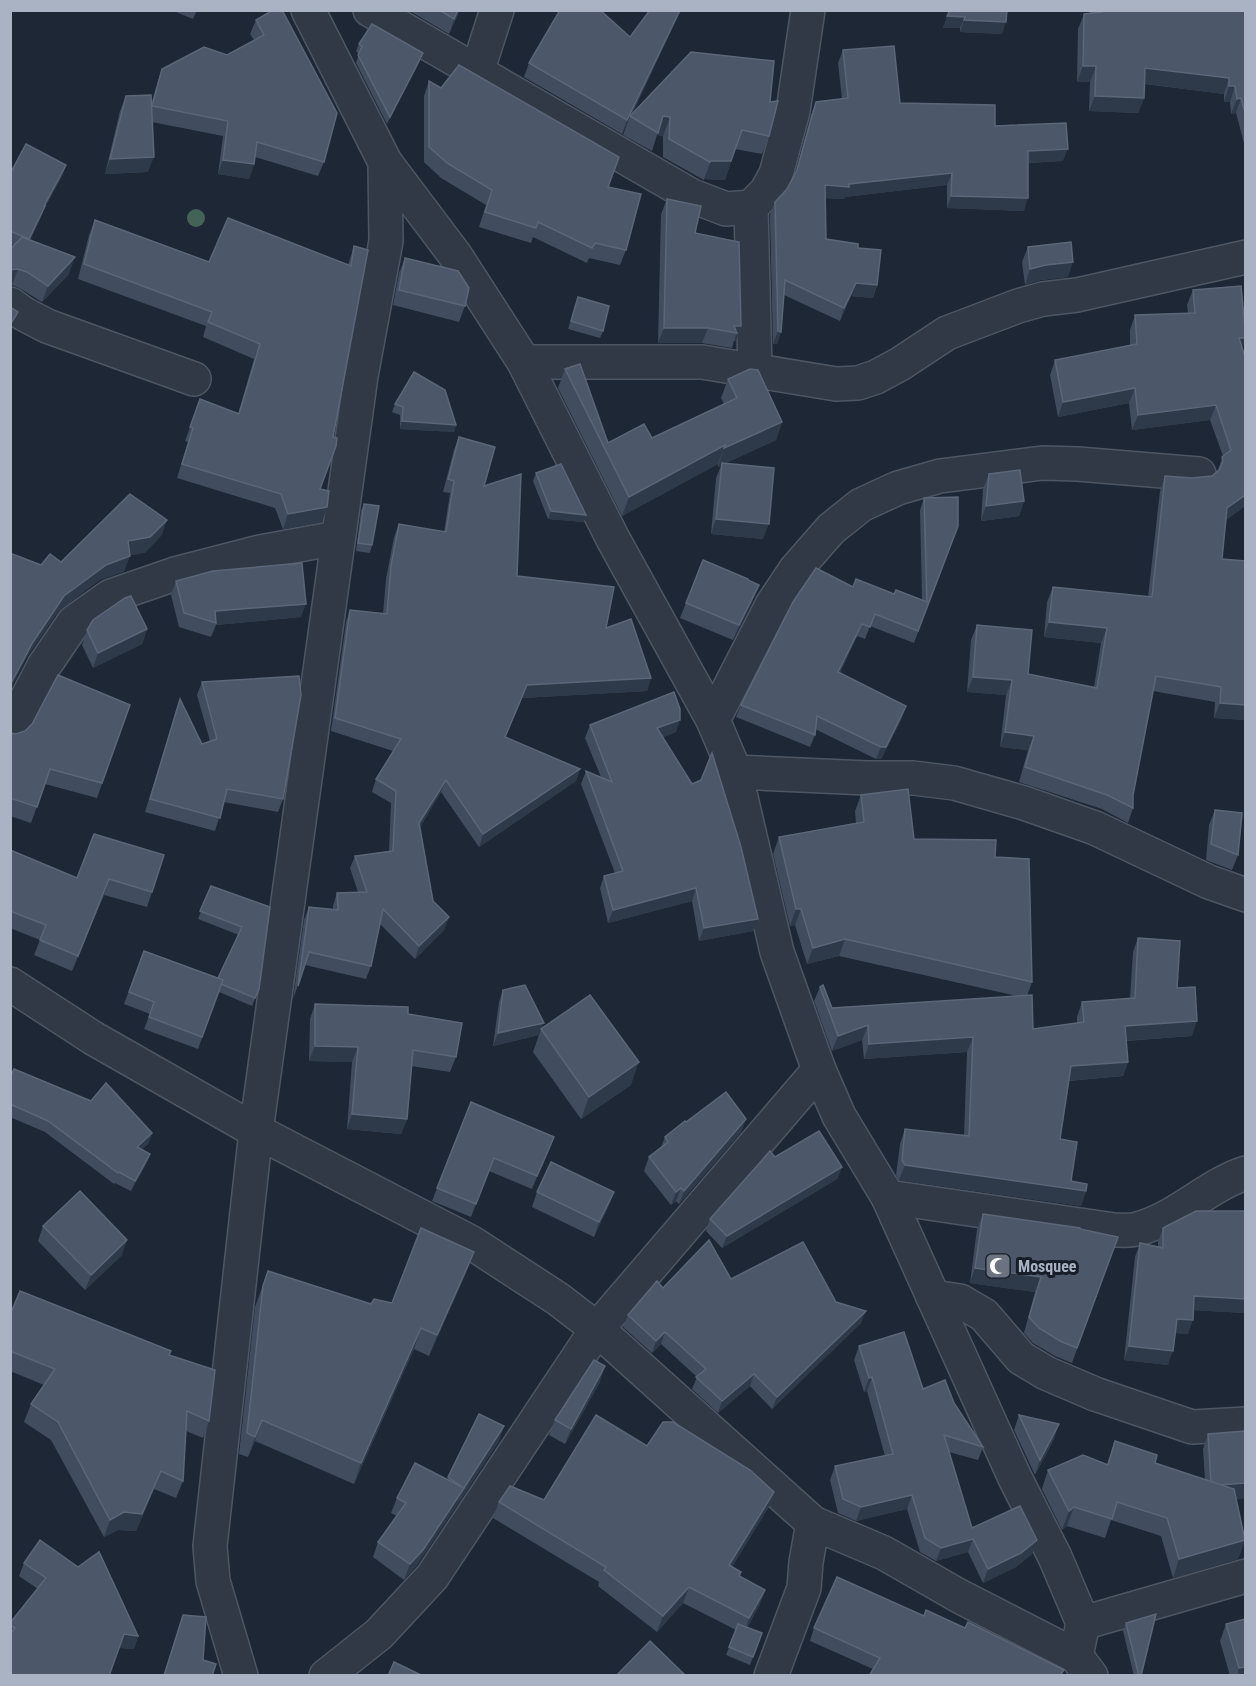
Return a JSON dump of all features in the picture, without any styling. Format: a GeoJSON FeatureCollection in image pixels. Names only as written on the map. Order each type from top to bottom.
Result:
{"type":"FeatureCollection","features":[{"type":"Feature","properties":{"kind":"street"},"geometry":{"type":"LineString","coordinates":[[10,984],[93,1038],[256,1131],[472,1243],[558,1299],[597,1329],[813,1523],[884,1553],[1083,1666],[1083,1623],[1055,1557],[1016,1478],[888,1197],[839,1116],[819,1070],[777,952],[735,772],[712,720],[613,539],[524,362],[455,255],[385,162],[308,10]]}},
{"type":"Feature","properties":{"kind":"street"},"geometry":{"type":"LineString","coordinates":[[370,10],[692,196],[726,209],[751,207],[766,192],[776,174],[793,111],[808,10]]}},
{"type":"Feature","properties":{"kind":"street"},"geometry":{"type":"LineString","coordinates":[[477,72],[497,10]]}},
{"type":"Feature","properties":{"kind":"street"},"geometry":{"type":"LineString","coordinates":[[241,1676],[213,1581],[210,1546],[256,1131],[337,538],[361,376],[386,241],[385,162]]}},
{"type":"Feature","properties":{"kind":"street"},"geometry":{"type":"LineString","coordinates":[[751,207],[755,371]]}},
{"type":"Feature","properties":{"kind":"street"},"geometry":{"type":"LineString","coordinates":[[524,362],[702,362],[836,384],[858,383],[876,377],[900,364],[947,333],[1018,306],[1245,257]]}},
{"type":"Feature","properties":{"kind":"street"},"geometry":{"type":"LineString","coordinates":[[10,304],[47,326],[194,379]]}},
{"type":"Feature","properties":{"kind":"street"},"geometry":{"type":"LineString","coordinates":[[712,720],[772,604],[795,569],[831,529],[861,505],[898,488],[940,476],[1042,464],[1078,464],[1199,474]]}},
{"type":"Feature","properties":{"kind":"street"},"geometry":{"type":"LineString","coordinates":[[10,731],[44,666],[74,622],[111,596],[175,574],[250,555],[337,538]]}},
{"type":"Feature","properties":{"kind":"street"},"geometry":{"type":"LineString","coordinates":[[735,772],[913,778],[954,783],[1024,803],[1095,828],[1209,882],[1245,895]]}},
{"type":"Feature","properties":{"kind":"street"},"geometry":{"type":"LineString","coordinates":[[326,1676],[380,1634],[432,1577],[597,1329],[819,1070]]}},
{"type":"Feature","properties":{"kind":"street"},"geometry":{"type":"LineString","coordinates":[[888,1197],[1114,1230],[1135,1230],[1154,1224],[1245,1173]]}},
{"type":"Feature","properties":{"kind":"street"},"geometry":{"type":"LineString","coordinates":[[933,1296],[960,1301],[984,1315],[1021,1358],[1046,1373],[1095,1394],[1192,1427],[1245,1424]]}},
{"type":"Feature","properties":{"kind":"street"},"geometry":{"type":"LineString","coordinates":[[771,1676],[804,1588],[813,1523]]}},
{"type":"Feature","properties":{"kind":"street"},"geometry":{"type":"LineString","coordinates":[[1083,1623],[1245,1576]]}},
{"type":"Feature","properties":{"kind":"building"},"geometry":{"type":"Polygon","coordinates":[[[273,10],[282,10],[337,113],[324,162],[257,142],[254,164],[223,160],[228,121],[152,106],[162,69],[204,47],[227,55],[264,35],[256,20],[273,10]]]}},
{"type":"Feature","properties":{"kind":"building"},"geometry":{"type":"Polygon","coordinates":[[[439,10],[458,10],[454,19],[439,10]]]}},
{"type":"Feature","properties":{"kind":"building"},"geometry":{"type":"Polygon","coordinates":[[[560,10],[600,10],[630,37],[650,10],[680,10],[627,120],[529,63],[560,10]]]}},
{"type":"Feature","properties":{"kind":"building"},"geometry":{"type":"Polygon","coordinates":[[[950,10],[1007,10],[1006,22],[964,20],[965,17],[947,16],[950,10]]]}},
{"type":"Feature","properties":{"kind":"building"},"geometry":{"type":"Polygon","coordinates":[[[1102,10],[1245,10],[1245,112],[1241,98],[1237,99],[1235,86],[1229,86],[1229,78],[1145,68],[1144,98],[1095,96],[1096,66],[1083,66],[1084,14],[1102,12],[1102,10]]]}},
{"type":"Feature","properties":{"kind":"building"},"geometry":{"type":"Polygon","coordinates":[[[372,24],[423,53],[390,117],[358,55],[362,47],[359,44],[372,24]]]}},
{"type":"Feature","properties":{"kind":"building"},"geometry":{"type":"Polygon","coordinates":[[[894,46],[900,103],[995,105],[995,126],[1066,123],[1068,149],[1028,151],[1028,198],[951,196],[952,173],[849,184],[849,187],[825,185],[826,239],[858,244],[858,248],[881,250],[877,285],[856,283],[844,308],[785,280],[781,332],[778,331],[775,202],[787,189],[797,170],[816,102],[848,98],[843,50],[894,46]]]}},
{"type":"Feature","properties":{"kind":"building"},"geometry":{"type":"Polygon","coordinates":[[[691,52],[774,61],[770,102],[778,101],[769,136],[742,130],[731,161],[710,162],[669,139],[670,117],[663,116],[658,133],[630,116],[691,52]]]}},
{"type":"Feature","properties":{"kind":"building"},"geometry":{"type":"Polygon","coordinates":[[[459,65],[619,157],[608,187],[641,194],[626,250],[595,243],[592,248],[538,222],[536,228],[485,212],[492,190],[447,163],[429,147],[429,81],[441,88],[459,65]]]}},
{"type":"Feature","properties":{"kind":"building"},"geometry":{"type":"Polygon","coordinates":[[[151,95],[154,157],[110,159],[126,96],[151,95]]]}},
{"type":"Feature","properties":{"kind":"building"},"geometry":{"type":"Polygon","coordinates":[[[26,144],[66,165],[29,239],[10,231],[10,174],[26,144]]]}},
{"type":"Feature","properties":{"kind":"building"},"geometry":{"type":"Polygon","coordinates":[[[667,199],[701,206],[695,233],[739,242],[741,326],[734,326],[737,333],[708,328],[664,328],[667,199]]]}},
{"type":"Feature","properties":{"kind":"building"},"geometry":{"type":"Polygon","coordinates":[[[228,218],[351,266],[354,246],[368,250],[333,437],[337,438],[336,446],[320,489],[329,491],[327,507],[288,514],[281,494],[182,464],[193,428],[190,427],[200,399],[239,414],[260,344],[208,322],[212,312],[84,264],[95,220],[209,262],[228,218]]]}},
{"type":"Feature","properties":{"kind":"building"},"geometry":{"type":"Polygon","coordinates":[[[22,237],[75,257],[48,286],[27,272],[18,269],[10,270],[10,249],[22,237]]]}},
{"type":"Feature","properties":{"kind":"building"},"geometry":{"type":"Polygon","coordinates":[[[1071,242],[1073,262],[1030,269],[1028,247],[1071,242]]]}},
{"type":"Feature","properties":{"kind":"building"},"geometry":{"type":"Polygon","coordinates":[[[405,258],[458,271],[469,288],[465,306],[399,290],[405,258]]]}},
{"type":"Feature","properties":{"kind":"building"},"geometry":{"type":"Polygon","coordinates":[[[1241,286],[1245,328],[1245,338],[1239,338],[1245,357],[1245,495],[1227,508],[1222,559],[1245,561],[1245,705],[1220,703],[1221,687],[1156,676],[1133,795],[1133,808],[1107,795],[1025,767],[1034,736],[1005,732],[1012,680],[973,677],[977,625],[1032,630],[1028,674],[1097,688],[1107,628],[1049,622],[1053,587],[1152,597],[1165,476],[1192,478],[1212,476],[1220,469],[1222,457],[1231,450],[1216,405],[1138,415],[1135,388],[1063,402],[1055,360],[1137,344],[1135,315],[1195,313],[1193,290],[1241,286]]]}},
{"type":"Feature","properties":{"kind":"building"},"geometry":{"type":"Polygon","coordinates":[[[578,297],[609,306],[603,331],[571,321],[578,297]]]}},
{"type":"Feature","properties":{"kind":"building"},"geometry":{"type":"Polygon","coordinates":[[[10,307],[18,312],[10,325],[10,307]]]}},
{"type":"Feature","properties":{"kind":"building"},"geometry":{"type":"Polygon","coordinates":[[[580,364],[608,443],[644,424],[652,438],[737,398],[728,379],[750,369],[758,370],[782,422],[724,448],[725,445],[629,497],[565,369],[580,364]]]}},
{"type":"Feature","properties":{"kind":"building"},"geometry":{"type":"Polygon","coordinates":[[[414,372],[445,390],[456,425],[402,421],[403,407],[395,404],[414,372]]]}},
{"type":"Feature","properties":{"kind":"building"},"geometry":{"type":"Polygon","coordinates":[[[459,437],[495,447],[484,486],[521,474],[517,576],[614,587],[606,628],[631,619],[651,678],[527,685],[505,737],[580,769],[483,834],[446,780],[419,823],[433,901],[449,917],[419,946],[383,909],[371,966],[309,952],[298,986],[309,907],[338,910],[337,893],[367,892],[355,856],[393,851],[396,791],[376,779],[401,739],[335,718],[350,610],[387,614],[391,566],[399,524],[446,532],[454,481],[448,479],[459,437]]]}},
{"type":"Feature","properties":{"kind":"building"},"geometry":{"type":"Polygon","coordinates":[[[722,463],[774,468],[769,524],[716,519],[722,463]]]}},
{"type":"Feature","properties":{"kind":"building"},"geometry":{"type":"Polygon","coordinates":[[[561,464],[586,515],[551,511],[536,473],[561,464]]]}},
{"type":"Feature","properties":{"kind":"building"},"geometry":{"type":"Polygon","coordinates":[[[1020,470],[1024,501],[986,506],[989,474],[1020,470]]]}},
{"type":"Feature","properties":{"kind":"building"},"geometry":{"type":"Polygon","coordinates":[[[130,494],[167,520],[150,537],[128,541],[130,556],[106,565],[64,596],[33,642],[10,685],[10,553],[41,565],[50,554],[61,562],[130,494]]]}},
{"type":"Feature","properties":{"kind":"building"},"geometry":{"type":"Polygon","coordinates":[[[958,497],[958,526],[918,631],[875,614],[870,627],[862,624],[838,672],[906,706],[886,747],[881,747],[817,716],[815,735],[741,705],[793,602],[816,568],[853,587],[856,579],[894,594],[896,590],[927,602],[924,498],[958,497]]]}},
{"type":"Feature","properties":{"kind":"building"},"geometry":{"type":"Polygon","coordinates":[[[364,504],[379,506],[372,545],[358,543],[364,504]]]}},
{"type":"Feature","properties":{"kind":"building"},"geometry":{"type":"Polygon","coordinates":[[[703,560],[759,585],[739,625],[686,603],[703,560]]]}},
{"type":"Feature","properties":{"kind":"building"},"geometry":{"type":"Polygon","coordinates":[[[302,563],[306,604],[215,611],[216,623],[184,613],[176,581],[213,571],[302,563]]]}},
{"type":"Feature","properties":{"kind":"building"},"geometry":{"type":"Polygon","coordinates":[[[131,596],[147,629],[98,653],[87,630],[93,620],[131,596]]]}},
{"type":"Feature","properties":{"kind":"building"},"geometry":{"type":"Polygon","coordinates":[[[58,675],[130,705],[102,783],[50,769],[37,807],[10,798],[10,733],[25,731],[32,724],[58,675]]]}},
{"type":"Feature","properties":{"kind":"building"},"geometry":{"type":"Polygon","coordinates":[[[299,676],[301,695],[283,799],[227,789],[220,818],[150,799],[180,699],[202,744],[217,739],[202,682],[299,676]]]}},
{"type":"Feature","properties":{"kind":"building"},"geometry":{"type":"Polygon","coordinates":[[[674,692],[680,709],[680,720],[657,728],[692,784],[701,780],[712,753],[741,847],[758,919],[704,928],[696,888],[613,910],[604,876],[623,871],[586,771],[612,782],[590,725],[674,692]]]}},
{"type":"Feature","properties":{"kind":"building"},"geometry":{"type":"Polygon","coordinates":[[[908,789],[914,839],[996,840],[995,857],[1029,859],[1032,982],[845,939],[813,948],[801,909],[796,909],[779,837],[864,822],[861,795],[908,789]]]}},
{"type":"Feature","properties":{"kind":"building"},"geometry":{"type":"Polygon","coordinates":[[[1215,810],[1242,813],[1238,855],[1211,844],[1215,810]]]}},
{"type":"Feature","properties":{"kind":"building"},"geometry":{"type":"Polygon","coordinates":[[[94,834],[164,855],[152,892],[109,879],[78,956],[40,940],[46,925],[10,911],[10,850],[77,878],[94,834]]]}},
{"type":"Feature","properties":{"kind":"building"},"geometry":{"type":"Polygon","coordinates":[[[211,886],[270,907],[259,989],[255,998],[221,984],[223,980],[218,978],[242,927],[200,911],[211,886]]]}},
{"type":"Feature","properties":{"kind":"building"},"geometry":{"type":"Polygon","coordinates":[[[1138,938],[1180,941],[1177,988],[1195,987],[1197,1021],[1125,1026],[1128,1062],[1071,1066],[1060,1139],[1077,1142],[1071,1181],[1087,1184],[1086,1191],[905,1165],[902,1160],[905,1129],[969,1136],[973,1037],[869,1044],[868,1025],[838,1036],[820,987],[823,985],[832,1008],[1032,995],[1033,1029],[1084,1022],[1082,1002],[1135,998],[1138,938]]]}},
{"type":"Feature","properties":{"kind":"building"},"geometry":{"type":"Polygon","coordinates":[[[144,951],[223,980],[202,1037],[149,1017],[154,1002],[129,992],[144,951]]]}},
{"type":"Feature","properties":{"kind":"building"},"geometry":{"type":"Polygon","coordinates":[[[525,985],[544,1023],[498,1033],[503,990],[525,985]]]}},
{"type":"Feature","properties":{"kind":"building"},"geometry":{"type":"Polygon","coordinates":[[[590,995],[639,1062],[589,1097],[541,1029],[590,995]]]}},
{"type":"Feature","properties":{"kind":"building"},"geometry":{"type":"Polygon","coordinates":[[[315,1004],[408,1007],[408,1014],[462,1023],[456,1057],[413,1050],[407,1119],[352,1114],[358,1047],[315,1046],[315,1004]]]}},
{"type":"Feature","properties":{"kind":"building"},"geometry":{"type":"Polygon","coordinates":[[[14,1069],[91,1101],[106,1083],[152,1133],[137,1147],[150,1154],[135,1181],[118,1173],[48,1121],[10,1104],[10,1078],[14,1069]]]}},
{"type":"Feature","properties":{"kind":"building"},"geometry":{"type":"Polygon","coordinates":[[[726,1092],[746,1119],[684,1191],[681,1188],[676,1192],[649,1157],[668,1142],[665,1137],[726,1092]]]}},
{"type":"Feature","properties":{"kind":"building"},"geometry":{"type":"Polygon","coordinates":[[[471,1102],[554,1137],[537,1176],[494,1158],[476,1204],[437,1188],[471,1102]]]}},
{"type":"Feature","properties":{"kind":"building"},"geometry":{"type":"Polygon","coordinates":[[[819,1131],[842,1167],[727,1236],[710,1219],[770,1151],[775,1157],[819,1131]]]}},
{"type":"Feature","properties":{"kind":"building"},"geometry":{"type":"Polygon","coordinates":[[[551,1162],[614,1192],[599,1222],[537,1192],[551,1162]]]}},
{"type":"Feature","properties":{"kind":"building"},"geometry":{"type":"Polygon","coordinates":[[[80,1191],[127,1240],[91,1275],[43,1226],[80,1191]]]}},
{"type":"Feature","properties":{"kind":"building"},"geometry":{"type":"Polygon","coordinates":[[[1196,1211],[1245,1211],[1245,1299],[1194,1296],[1193,1320],[1177,1319],[1173,1351],[1129,1346],[1140,1243],[1163,1248],[1163,1228],[1196,1211]]]}},
{"type":"Feature","properties":{"kind":"building"},"geometry":{"type":"Polygon","coordinates":[[[983,1214],[1080,1228],[1118,1237],[1077,1348],[1039,1328],[1029,1317],[1041,1277],[975,1268],[983,1214]]]}},
{"type":"Feature","properties":{"kind":"building"},"geometry":{"type":"Polygon","coordinates":[[[421,1228],[474,1252],[437,1335],[421,1328],[361,1463],[262,1420],[255,1437],[247,1433],[263,1286],[268,1271],[371,1304],[374,1299],[392,1303],[421,1228]]]}},
{"type":"Feature","properties":{"kind":"building"},"geometry":{"type":"Polygon","coordinates":[[[709,1240],[731,1279],[803,1242],[836,1302],[866,1311],[777,1397],[754,1374],[722,1401],[696,1377],[706,1369],[665,1332],[656,1341],[628,1315],[657,1281],[663,1288],[709,1240]]]}},
{"type":"Feature","properties":{"kind":"building"},"geometry":{"type":"Polygon","coordinates":[[[20,1291],[171,1351],[169,1355],[215,1370],[209,1421],[187,1411],[183,1481],[161,1471],[142,1514],[124,1512],[110,1520],[58,1422],[31,1404],[55,1369],[10,1351],[10,1315],[20,1291]]]}},
{"type":"Feature","properties":{"kind":"building"},"geometry":{"type":"Polygon","coordinates":[[[904,1332],[923,1389],[945,1380],[954,1403],[983,1447],[944,1435],[972,1528],[1020,1506],[1037,1540],[1021,1553],[988,1569],[973,1539],[941,1548],[925,1538],[912,1495],[861,1507],[843,1499],[835,1466],[893,1454],[872,1377],[869,1378],[859,1346],[904,1332]]]}},
{"type":"Feature","properties":{"kind":"building"},"geometry":{"type":"Polygon","coordinates":[[[594,1360],[605,1366],[571,1429],[555,1420],[594,1360]]]}},
{"type":"Feature","properties":{"kind":"building"},"geometry":{"type":"Polygon","coordinates":[[[479,1414],[504,1426],[464,1488],[448,1477],[479,1414]]]}},
{"type":"Feature","properties":{"kind":"building"},"geometry":{"type":"Polygon","coordinates":[[[596,1415],[647,1446],[663,1422],[673,1422],[750,1470],[774,1492],[729,1565],[741,1572],[739,1576],[765,1590],[749,1618],[689,1587],[663,1616],[604,1570],[606,1567],[499,1502],[510,1486],[544,1500],[596,1415]]]}},
{"type":"Feature","properties":{"kind":"building"},"geometry":{"type":"Polygon","coordinates":[[[1019,1415],[1059,1424],[1040,1460],[1019,1415]]]}},
{"type":"Feature","properties":{"kind":"building"},"geometry":{"type":"Polygon","coordinates":[[[1245,1431],[1245,1483],[1220,1485],[1211,1482],[1208,1434],[1245,1431]]]}},
{"type":"Feature","properties":{"kind":"building"},"geometry":{"type":"Polygon","coordinates":[[[1115,1441],[1157,1455],[1155,1463],[1234,1489],[1245,1540],[1179,1559],[1167,1518],[1117,1502],[1112,1519],[1074,1507],[1069,1511],[1048,1470],[1083,1455],[1108,1465],[1115,1441]]]}},
{"type":"Feature","properties":{"kind":"building"},"geometry":{"type":"Polygon","coordinates":[[[415,1463],[464,1488],[423,1550],[410,1564],[378,1542],[406,1503],[397,1498],[415,1463]]]}},
{"type":"Feature","properties":{"kind":"building"},"geometry":{"type":"Polygon","coordinates":[[[40,1540],[78,1567],[99,1552],[138,1636],[124,1634],[109,1676],[10,1676],[10,1634],[15,1628],[10,1623],[46,1578],[24,1563],[40,1540]]]}},
{"type":"Feature","properties":{"kind":"building"},"geometry":{"type":"Polygon","coordinates":[[[837,1577],[924,1616],[926,1610],[965,1628],[968,1622],[1064,1670],[1059,1676],[869,1676],[880,1658],[814,1628],[837,1577]]]}},
{"type":"Feature","properties":{"kind":"building"},"geometry":{"type":"Polygon","coordinates":[[[1156,1614],[1141,1676],[1139,1676],[1126,1623],[1156,1614]]]}},
{"type":"Feature","properties":{"kind":"building"},"geometry":{"type":"Polygon","coordinates":[[[183,1615],[206,1617],[203,1660],[216,1664],[212,1676],[164,1676],[183,1615]]]}},
{"type":"Feature","properties":{"kind":"building"},"geometry":{"type":"Polygon","coordinates":[[[1245,1619],[1245,1667],[1239,1668],[1226,1624],[1245,1619]]]}},
{"type":"Feature","properties":{"kind":"building"},"geometry":{"type":"Polygon","coordinates":[[[738,1624],[762,1633],[753,1657],[729,1647],[738,1624]]]}},
{"type":"Feature","properties":{"kind":"building"},"geometry":{"type":"Polygon","coordinates":[[[650,1641],[686,1676],[616,1676],[650,1641]]]}},
{"type":"Feature","properties":{"kind":"building"},"geometry":{"type":"Polygon","coordinates":[[[394,1662],[423,1676],[388,1676],[394,1662]]]}},
{"type":"Feature","properties":{"kind":"place","name":"Mosquee"},"geometry":{"type":"Point","coordinates":[998,1266]}}]}
